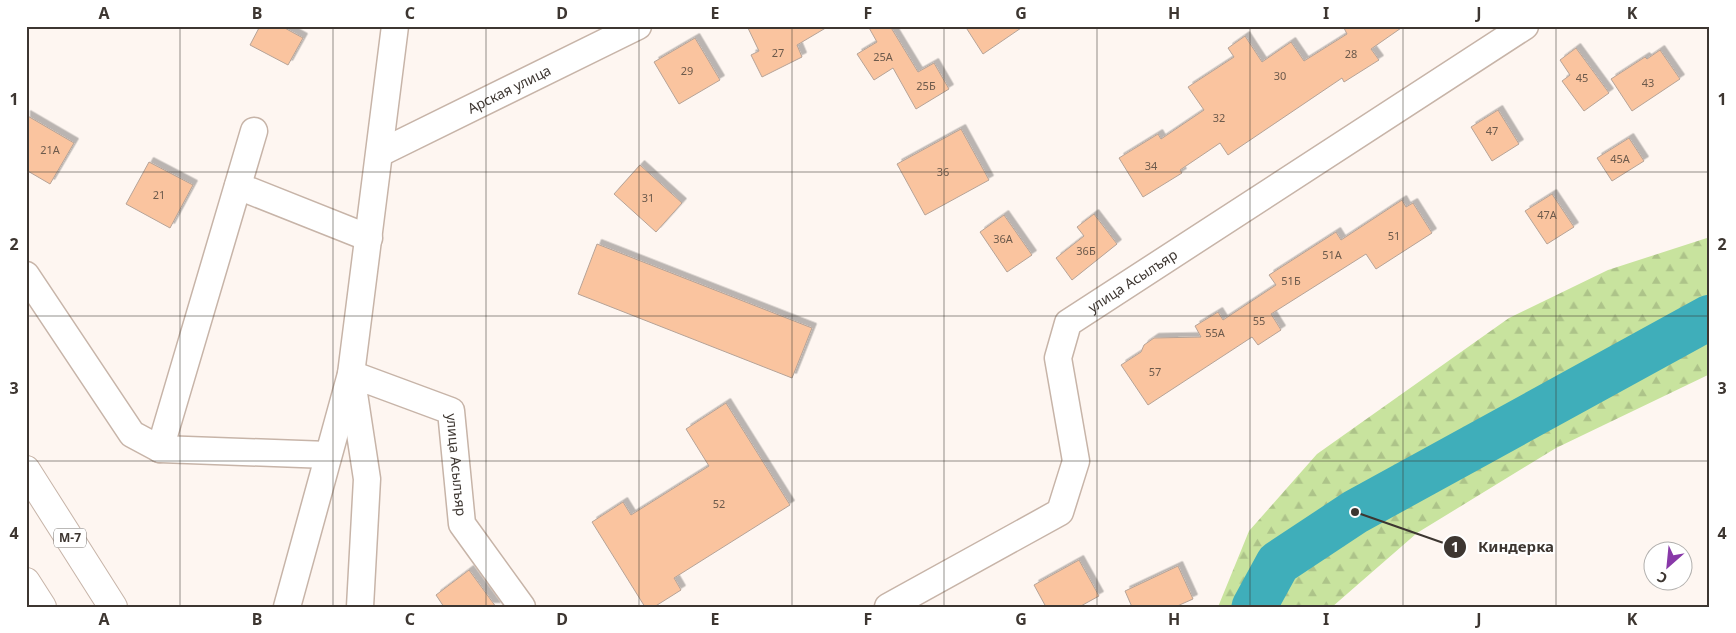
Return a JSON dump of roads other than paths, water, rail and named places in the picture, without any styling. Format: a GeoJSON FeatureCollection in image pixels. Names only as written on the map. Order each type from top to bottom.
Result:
{"type":"FeatureCollection","features":[{"type":"Feature","properties":{"kind":"highway","name":"М-7"},"geometry":{"type":"LineString","coordinates":[[26,470],[113,607]]}},
{"type":"Feature","properties":{"kind":"highway"},"geometry":{"type":"LineString","coordinates":[[26,582],[42,607]]}},
{"type":"Feature","properties":{"kind":"street"},"geometry":{"type":"LineString","coordinates":[[287,607],[351,374],[395,26]]}},
{"type":"Feature","properties":{"kind":"street","name":"Арская улица"},"geometry":{"type":"LineString","coordinates":[[380,153],[638,26]]}},
{"type":"Feature","properties":{"kind":"street","name":"улица Асылъяр"},"geometry":{"type":"LineString","coordinates":[[888,607],[1060,512],[1076,461],[1058,358],[1068,322],[1525,26]]}},
{"type":"Feature","properties":{"kind":"street"},"geometry":{"type":"LineString","coordinates":[[160,449],[254,131]]}},
{"type":"Feature","properties":{"kind":"street"},"geometry":{"type":"LineString","coordinates":[[238,186],[369,238]]}},
{"type":"Feature","properties":{"kind":"street"},"geometry":{"type":"LineString","coordinates":[[26,275],[132,434],[160,449],[328,456]]}},
{"type":"Feature","properties":{"kind":"street"},"geometry":{"type":"LineString","coordinates":[[351,374],[367,480],[360,607]]}},
{"type":"Feature","properties":{"kind":"street","name":"улица Асылъяр"},"geometry":{"type":"LineString","coordinates":[[351,374],[451,411],[462,524],[522,607]]}},
{"type":"Feature","properties":{"kind":"waterway"},"geometry":{"type":"LineString","coordinates":[[1254,607],[1278,563],[1355,512],[1710,317]]}},
{"type":"Feature","properties":{"kind":"place","name":"Киндерка"},"geometry":{"type":"Point","coordinates":[1355,512]}}]}
